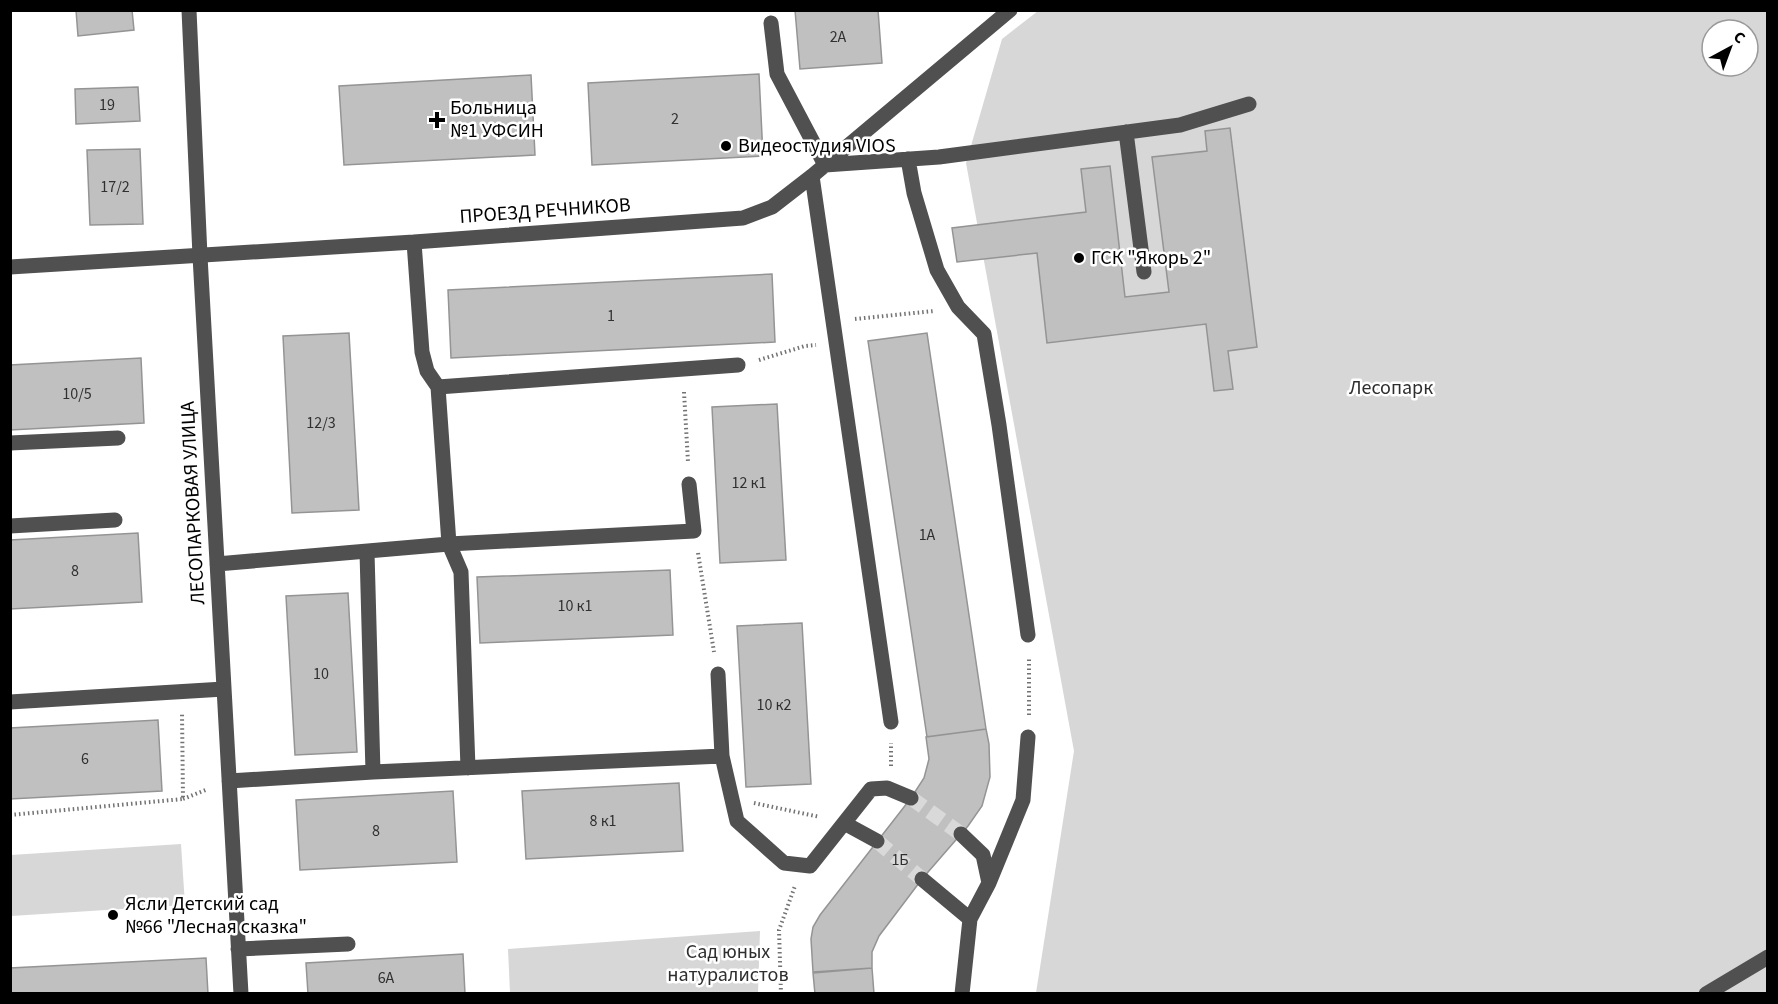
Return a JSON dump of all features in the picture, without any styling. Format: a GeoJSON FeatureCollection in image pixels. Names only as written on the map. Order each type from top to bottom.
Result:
{"type":"FeatureCollection","features":[{"type":"Feature","properties":{"kind":"street","name":"ЛЕСОПАРКОВАЯ УЛИЦА"},"geometry":{"type":"LineString","coordinates":[[189,10],[200,256],[241,993]]}},
{"type":"Feature","properties":{"kind":"street","name":"ПРОЕЗД РЕЧНИКОВ"},"geometry":{"type":"LineString","coordinates":[[10,267],[414,242],[743,218],[772,207],[812,176],[1010,10]]}},
{"type":"Feature","properties":{"kind":"street"},"geometry":{"type":"LineString","coordinates":[[771,23],[777,74],[825,165],[939,157],[1180,125],[1249,104]]}},
{"type":"Feature","properties":{"kind":"street"},"geometry":{"type":"LineString","coordinates":[[1126,132],[1143,272]]}},
{"type":"Feature","properties":{"kind":"street"},"geometry":{"type":"LineString","coordinates":[[908,159],[914,193],[937,270],[958,307],[984,334],[1028,635]]}},
{"type":"Feature","properties":{"kind":"street"},"geometry":{"type":"LineString","coordinates":[[812,176],[891,722]]}},
{"type":"Feature","properties":{"kind":"street"},"geometry":{"type":"LineString","coordinates":[[414,242],[422,352],[428,371],[438,387],[449,544],[461,572],[468,768]]}},
{"type":"Feature","properties":{"kind":"street"},"geometry":{"type":"LineString","coordinates":[[438,387],[738,365]]}},
{"type":"Feature","properties":{"kind":"street"},"geometry":{"type":"LineString","coordinates":[[10,443],[118,438]]}},
{"type":"Feature","properties":{"kind":"street"},"geometry":{"type":"LineString","coordinates":[[217,564],[449,544],[694,531],[689,484]]}},
{"type":"Feature","properties":{"kind":"street"},"geometry":{"type":"LineString","coordinates":[[10,526],[115,520]]}},
{"type":"Feature","properties":{"kind":"street"},"geometry":{"type":"LineString","coordinates":[[367,552],[373,772]]}},
{"type":"Feature","properties":{"kind":"street"},"geometry":{"type":"LineString","coordinates":[[718,674],[722,756],[737,821],[784,863],[810,866],[871,789],[887,788],[911,798]]}},
{"type":"Feature","properties":{"kind":"street"},"geometry":{"type":"LineString","coordinates":[[10,702],[224,689]]}},
{"type":"Feature","properties":{"kind":"street"},"geometry":{"type":"LineString","coordinates":[[962,993],[970,919],[989,883],[1023,800],[1028,737]]}},
{"type":"Feature","properties":{"kind":"street"},"geometry":{"type":"LineString","coordinates":[[229,781],[722,756]]}},
{"type":"Feature","properties":{"kind":"street"},"geometry":{"type":"LineString","coordinates":[[844,823],[877,841]]}},
{"type":"Feature","properties":{"kind":"street"},"geometry":{"type":"LineString","coordinates":[[961,834],[983,855],[989,883]]}},
{"type":"Feature","properties":{"kind":"street"},"geometry":{"type":"LineString","coordinates":[[922,879],[970,919]]}},
{"type":"Feature","properties":{"kind":"street"},"geometry":{"type":"LineString","coordinates":[[238,949],[348,944]]}},
{"type":"Feature","properties":{"kind":"street"},"geometry":{"type":"LineString","coordinates":[[1706,993],[1767,957]]}},
{"type":"Feature","properties":{"kind":"path"},"geometry":{"type":"LineString","coordinates":[[870,318],[927,312]]}},
{"type":"Feature","properties":{"kind":"path"},"geometry":{"type":"LineString","coordinates":[[771,357],[805,346]]}},
{"type":"Feature","properties":{"kind":"path"},"geometry":{"type":"LineString","coordinates":[[684,391],[689,484]]}},
{"type":"Feature","properties":{"kind":"path"},"geometry":{"type":"LineString","coordinates":[[694,531],[718,674]]}},
{"type":"Feature","properties":{"kind":"path"},"geometry":{"type":"LineString","coordinates":[[1028,635],[1030,687],[1028,737]]}},
{"type":"Feature","properties":{"kind":"path"},"geometry":{"type":"LineString","coordinates":[[10,815],[183,799],[182,692]]}},
{"type":"Feature","properties":{"kind":"path"},"geometry":{"type":"LineString","coordinates":[[732,798],[844,823]]}},
{"type":"Feature","properties":{"kind":"path"},"geometry":{"type":"LineString","coordinates":[[781,993],[779,930],[803,865]]}},
{"type":"Feature","properties":{"kind":"green space","name":"Лесопарк"},"geometry":{"type":"Polygon","coordinates":[[[1038,11],[1767,11],[1767,993],[1036,993],[1074,751],[966,163],[1002,39],[1038,11]]]}},
{"type":"Feature","properties":{"kind":"green space"},"geometry":{"type":"Polygon","coordinates":[[[181,844],[185,905],[11,916],[11,855],[181,844]]]}},
{"type":"Feature","properties":{"kind":"green space","name":"Сад юных натуралистов"},"geometry":{"type":"Polygon","coordinates":[[[760,931],[758,993],[510,993],[508,949],[760,931]]]}},
{"type":"Feature","properties":{"kind":"building"},"geometry":{"type":"Polygon","coordinates":[[[76,10],[132,10],[134,30],[78,36],[76,10]]]}},
{"type":"Feature","properties":{"kind":"building"},"geometry":{"type":"Polygon","coordinates":[[[795,10],[878,10],[882,63],[800,69],[795,10]]]}},
{"type":"Feature","properties":{"kind":"building"},"geometry":{"type":"Polygon","coordinates":[[[759,74],[763,156],[592,165],[588,83],[759,74]]]}},
{"type":"Feature","properties":{"kind":"building","name":"Больница №1 УФСИН"},"geometry":{"type":"Polygon","coordinates":[[[531,75],[535,155],[344,165],[339,86],[531,75]]]}},
{"type":"Feature","properties":{"kind":"building"},"geometry":{"type":"Polygon","coordinates":[[[138,87],[140,121],[76,124],[75,89],[138,87]]]}},
{"type":"Feature","properties":{"kind":"building","name":"ГСК \"Якорь 2\""},"geometry":{"type":"Polygon","coordinates":[[[1230,128],[1257,347],[1228,351],[1233,389],[1214,391],[1206,324],[1047,343],[1037,253],[957,262],[952,228],[1086,212],[1081,169],[1110,166],[1125,297],[1169,292],[1152,157],[1207,151],[1205,131],[1230,128]]]}},
{"type":"Feature","properties":{"kind":"building"},"geometry":{"type":"Polygon","coordinates":[[[140,149],[143,224],[90,225],[87,150],[140,149]]]}},
{"type":"Feature","properties":{"kind":"building"},"geometry":{"type":"Polygon","coordinates":[[[772,274],[775,342],[451,358],[448,290],[772,274]]]}},
{"type":"Feature","properties":{"kind":"building"},"geometry":{"type":"Polygon","coordinates":[[[349,333],[359,510],[292,513],[283,336],[349,333]]]}},
{"type":"Feature","properties":{"kind":"building"},"geometry":{"type":"Polygon","coordinates":[[[927,333],[986,729],[927,737],[868,341],[927,333]]]}},
{"type":"Feature","properties":{"kind":"building"},"geometry":{"type":"Polygon","coordinates":[[[141,358],[144,423],[10,430],[10,365],[141,358]]]}},
{"type":"Feature","properties":{"kind":"building"},"geometry":{"type":"Polygon","coordinates":[[[777,404],[786,560],[720,563],[712,407],[777,404]]]}},
{"type":"Feature","properties":{"kind":"building"},"geometry":{"type":"Polygon","coordinates":[[[138,533],[142,602],[10,609],[10,540],[138,533]]]}},
{"type":"Feature","properties":{"kind":"building"},"geometry":{"type":"Polygon","coordinates":[[[670,570],[673,635],[480,643],[477,577],[670,570]]]}},
{"type":"Feature","properties":{"kind":"building"},"geometry":{"type":"Polygon","coordinates":[[[348,593],[357,752],[295,755],[286,596],[348,593]]]}},
{"type":"Feature","properties":{"kind":"building"},"geometry":{"type":"Polygon","coordinates":[[[802,623],[811,784],[746,787],[737,626],[802,623]]]}},
{"type":"Feature","properties":{"kind":"building"},"geometry":{"type":"Polygon","coordinates":[[[158,720],[162,791],[10,799],[10,728],[158,720]]]}},
{"type":"Feature","properties":{"kind":"building"},"geometry":{"type":"Polygon","coordinates":[[[986,729],[990,777],[982,806],[879,936],[872,952],[872,968],[813,972],[811,939],[813,927],[924,778],[929,759],[926,737],[986,729]]]}},
{"type":"Feature","properties":{"kind":"building"},"geometry":{"type":"Polygon","coordinates":[[[679,783],[683,851],[526,859],[522,791],[679,783]]]}},
{"type":"Feature","properties":{"kind":"building"},"geometry":{"type":"Polygon","coordinates":[[[453,791],[457,862],[300,870],[296,800],[453,791]]]}},
{"type":"Feature","properties":{"kind":"building"},"geometry":{"type":"Polygon","coordinates":[[[463,954],[465,994],[308,994],[306,963],[463,954]]]}},
{"type":"Feature","properties":{"kind":"building"},"geometry":{"type":"Polygon","coordinates":[[[206,958],[208,994],[10,994],[10,968],[206,958]]]}},
{"type":"Feature","properties":{"kind":"building"},"geometry":{"type":"Polygon","coordinates":[[[872,968],[874,994],[815,994],[813,973],[872,968]]]}},
{"type":"Feature","properties":{"kind":"tunnel"},"geometry":{"type":"LineString","coordinates":[[911,798],[961,834]]}},
{"type":"Feature","properties":{"kind":"tunnel"},"geometry":{"type":"LineString","coordinates":[[877,841],[922,879]]}},
{"type":"Feature","properties":{"kind":"place","name":"Больница №1 УФСИН"},"geometry":{"type":"Point","coordinates":[437,120]}},
{"type":"Feature","properties":{"kind":"place","name":"Видеостудия VIOS"},"geometry":{"type":"Point","coordinates":[726,146]}},
{"type":"Feature","properties":{"kind":"place","name":"ГСК \"Якорь 2\""},"geometry":{"type":"Point","coordinates":[1079,258]}},
{"type":"Feature","properties":{"kind":"place","name":"Ясли Детский сад №66 \"Лесная сказка\""},"geometry":{"type":"Point","coordinates":[113,915]}}]}
